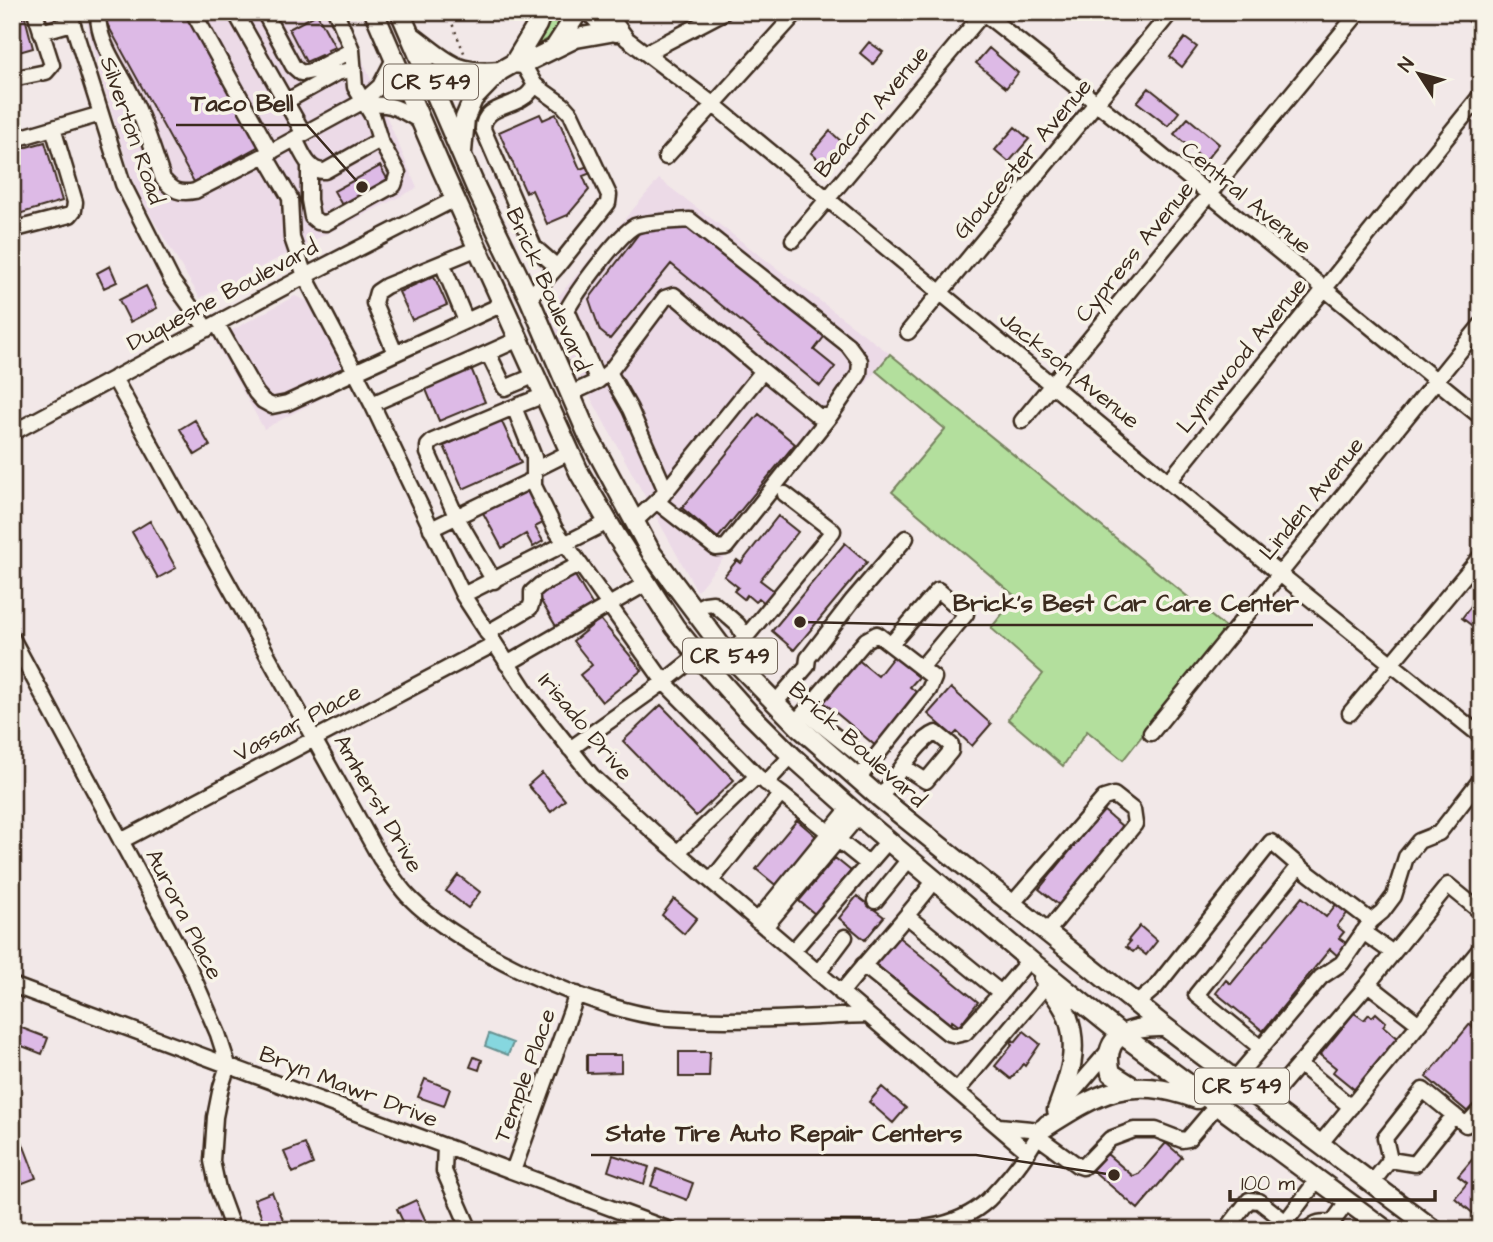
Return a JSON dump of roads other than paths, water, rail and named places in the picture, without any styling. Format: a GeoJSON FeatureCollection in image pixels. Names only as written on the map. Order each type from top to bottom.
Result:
{"type":"FeatureCollection","features":[{"type":"Feature","properties":{"kind":"main road","name":"Brick Boulevard"},"geometry":{"type":"LineString","coordinates":[[374,12],[455,199],[570,452],[608,522],[675,626],[698,655],[747,712],[792,755],[888,841],[1031,962],[1116,1041],[1216,1106],[1386,1230]]}},
{"type":"Feature","properties":{"kind":"main road"},"geometry":{"type":"LineString","coordinates":[[462,152],[468,108],[480,91],[512,66],[542,12]]}},
{"type":"Feature","properties":{"kind":"main road"},"geometry":{"type":"LineString","coordinates":[[554,48],[578,12]]}},
{"type":"Feature","properties":{"kind":"main road","name":"Brick Boulevard"},"geometry":{"type":"LineString","coordinates":[[407,21],[588,435],[652,554],[729,654],[775,703],[801,718],[858,779],[880,798],[1165,1027],[1434,1230]]}},
{"type":"Feature","properties":{"kind":"main road"},"geometry":{"type":"LineString","coordinates":[[407,21],[460,70],[478,73],[512,66],[586,34],[610,32]]}},
{"type":"Feature","properties":{"kind":"main road"},"geometry":{"type":"LineString","coordinates":[[1031,962],[1066,1013],[1072,1038],[1074,1054],[1070,1076],[1057,1110]]}},
{"type":"Feature","properties":{"kind":"main road"},"geometry":{"type":"LineString","coordinates":[[1133,1087],[1111,1073],[1108,1058],[1116,1041],[1132,1028],[1165,1027]]}},
{"type":"Feature","properties":{"kind":"main road"},"geometry":{"type":"LineString","coordinates":[[1039,1133],[1085,1102],[1111,1091],[1133,1087],[1176,1091],[1216,1106]]}},
{"type":"Feature","properties":{"kind":"street"},"geometry":{"type":"LineString","coordinates":[[12,79],[46,72],[51,65],[35,12]]}},
{"type":"Feature","properties":{"kind":"street"},"geometry":{"type":"LineString","coordinates":[[98,12],[107,50],[131,94],[163,178],[170,187],[183,194],[195,191],[268,154],[362,102],[380,86],[394,59]]}},
{"type":"Feature","properties":{"kind":"street","name":"Irisado Drive"},"geometry":{"type":"LineString","coordinates":[[193,12],[290,198],[292,238],[305,276],[372,404],[463,595],[531,699],[592,776],[677,853],[1028,1152]]}},
{"type":"Feature","properties":{"kind":"street"},"geometry":{"type":"LineString","coordinates":[[235,12],[285,102],[299,137],[309,164],[312,217],[318,222],[326,223],[394,185],[398,173],[353,80],[352,50],[336,12]]}},
{"type":"Feature","properties":{"kind":"street"},"geometry":{"type":"LineString","coordinates":[[264,12],[293,66],[301,72],[312,71],[352,50]]}},
{"type":"Feature","properties":{"kind":"street","name":"Jackson Avenue"},"geometry":{"type":"LineString","coordinates":[[587,12],[610,32],[627,39],[714,105],[1481,736]]}},
{"type":"Feature","properties":{"kind":"street","name":"Jackson Avenue"},"geometry":{"type":"LineString","coordinates":[[607,12],[627,39]]}},
{"type":"Feature","properties":{"kind":"street"},"geometry":{"type":"LineString","coordinates":[[646,53],[723,12]]}},
{"type":"Feature","properties":{"kind":"street"},"geometry":{"type":"LineString","coordinates":[[666,157],[797,12]]}},
{"type":"Feature","properties":{"kind":"street","name":"Central Avenue"},"geometry":{"type":"LineString","coordinates":[[983,12],[1098,102],[1481,418]]}},
{"type":"Feature","properties":{"kind":"street","name":"Beacon Avenue"},"geometry":{"type":"LineString","coordinates":[[793,240],[983,12]]}},
{"type":"Feature","properties":{"kind":"street","name":"Gloucester Avenue"},"geometry":{"type":"LineString","coordinates":[[908,332],[1171,12]]}},
{"type":"Feature","properties":{"kind":"street","name":"Cypress Avenue"},"geometry":{"type":"LineString","coordinates":[[1022,421],[1359,12]]}},
{"type":"Feature","properties":{"kind":"street"},"geometry":{"type":"LineString","coordinates":[[1471,12],[1481,20]]}},
{"type":"Feature","properties":{"kind":"street"},"geometry":{"type":"LineString","coordinates":[[41,32],[71,18]]}},
{"type":"Feature","properties":{"kind":"street","name":"Silverton Road"},"geometry":{"type":"LineString","coordinates":[[71,18],[122,184],[173,281],[212,327],[256,393],[272,406],[287,403],[355,371]]}},
{"type":"Feature","properties":{"kind":"street"},"geometry":{"type":"LineString","coordinates":[[82,55],[107,50]]}},
{"type":"Feature","properties":{"kind":"street"},"geometry":{"type":"LineString","coordinates":[[512,66],[571,114],[579,125],[609,195],[608,203],[529,298]]}},
{"type":"Feature","properties":{"kind":"street"},"geometry":{"type":"LineString","coordinates":[[285,102],[337,73],[354,69]]}},
{"type":"Feature","properties":{"kind":"street"},"geometry":{"type":"LineString","coordinates":[[535,85],[526,97],[488,114],[483,129],[534,247],[557,267]]}},
{"type":"Feature","properties":{"kind":"street","name":"Lynnwood Avenue"},"geometry":{"type":"LineString","coordinates":[[1170,480],[1481,95]]}},
{"type":"Feature","properties":{"kind":"street"},"geometry":{"type":"LineString","coordinates":[[362,102],[396,108],[422,122]]}},
{"type":"Feature","properties":{"kind":"street"},"geometry":{"type":"LineString","coordinates":[[12,140],[101,114]]}},
{"type":"Feature","properties":{"kind":"street"},"geometry":{"type":"LineString","coordinates":[[12,230],[70,215],[74,210],[75,202],[53,128]]}},
{"type":"Feature","properties":{"kind":"street"},"geometry":{"type":"LineString","coordinates":[[309,164],[320,172],[325,171],[380,140]]}},
{"type":"Feature","properties":{"kind":"street","name":"Duquesne Boulevard"},"geometry":{"type":"LineString","coordinates":[[12,433],[455,199]]}},
{"type":"Feature","properties":{"kind":"street"},"geometry":{"type":"LineString","coordinates":[[690,220],[848,345],[860,361],[859,374],[830,415],[726,547],[716,548],[661,496],[635,419],[603,377],[567,310],[577,292],[617,243],[635,226],[690,220]]}},
{"type":"Feature","properties":{"kind":"street"},"geometry":{"type":"LineString","coordinates":[[395,353],[374,303],[377,292],[478,248]]}},
{"type":"Feature","properties":{"kind":"street"},"geometry":{"type":"LineString","coordinates":[[442,263],[466,321]]}},
{"type":"Feature","properties":{"kind":"street"},"geometry":{"type":"LineString","coordinates":[[570,394],[603,377],[665,298],[674,295],[818,416],[830,415]]}},
{"type":"Feature","properties":{"kind":"street"},"geometry":{"type":"LineString","coordinates":[[355,371],[503,304]]}},
{"type":"Feature","properties":{"kind":"street","name":"Linden Avenue"},"geometry":{"type":"LineString","coordinates":[[1152,733],[1481,326]]}},
{"type":"Feature","properties":{"kind":"street"},"geometry":{"type":"LineString","coordinates":[[372,404],[519,339]]}},
{"type":"Feature","properties":{"kind":"street"},"geometry":{"type":"LineString","coordinates":[[488,353],[505,388],[536,375]]}},
{"type":"Feature","properties":{"kind":"street"},"geometry":{"type":"LineString","coordinates":[[634,522],[661,496],[763,371]]}},
{"type":"Feature","properties":{"kind":"street","name":"Amherst Drive"},"geometry":{"type":"LineString","coordinates":[[114,378],[380,858],[406,895],[431,917],[501,961],[577,994],[622,1009],[668,1018],[867,1015]]}},
{"type":"Feature","properties":{"kind":"street"},"geometry":{"type":"LineString","coordinates":[[494,581],[456,516],[428,453],[428,446],[433,441],[545,395]]}},
{"type":"Feature","properties":{"kind":"street"},"geometry":{"type":"LineString","coordinates":[[514,407],[534,457],[534,486],[555,528],[664,682],[762,779],[868,864]]}},
{"type":"Feature","properties":{"kind":"street"},"geometry":{"type":"LineString","coordinates":[[431,529],[570,452]]}},
{"type":"Feature","properties":{"kind":"street"},"geometry":{"type":"LineString","coordinates":[[729,654],[833,531],[785,494]]}},
{"type":"Feature","properties":{"kind":"street"},"geometry":{"type":"LineString","coordinates":[[463,595],[608,522]]}},
{"type":"Feature","properties":{"kind":"street"},"geometry":{"type":"LineString","coordinates":[[775,703],[807,666],[808,658],[852,601],[906,538]]}},
{"type":"Feature","properties":{"kind":"street"},"geometry":{"type":"LineString","coordinates":[[1350,713],[1481,556]]}},
{"type":"Feature","properties":{"kind":"street","name":"Vassar Place"},"geometry":{"type":"LineString","coordinates":[[121,841],[314,738],[491,638],[530,608],[532,592],[540,584],[580,564]]}},
{"type":"Feature","properties":{"kind":"street"},"geometry":{"type":"LineString","coordinates":[[507,664],[647,583]]}},
{"type":"Feature","properties":{"kind":"street"},"geometry":{"type":"LineString","coordinates":[[891,644],[938,590],[966,614],[921,668]]}},
{"type":"Feature","properties":{"kind":"street"},"geometry":{"type":"LineString","coordinates":[[693,610],[713,603],[738,625],[745,638]]}},
{"type":"Feature","properties":{"kind":"street"},"geometry":{"type":"LineString","coordinates":[[858,779],[929,690],[934,678],[877,634],[866,640],[801,718],[869,763]]}},
{"type":"Feature","properties":{"kind":"street","name":"Aurora Place"},"geometry":{"type":"LineString","coordinates":[[12,638],[188,965],[218,1034],[228,1065]]}},
{"type":"Feature","properties":{"kind":"street"},"geometry":{"type":"LineString","coordinates":[[570,749],[698,655]]}},
{"type":"Feature","properties":{"kind":"street"},"geometry":{"type":"LineString","coordinates":[[677,853],[792,755]]}},
{"type":"Feature","properties":{"kind":"street"},"geometry":{"type":"LineString","coordinates":[[880,798],[904,767]]}},
{"type":"Feature","properties":{"kind":"street"},"geometry":{"type":"LineString","coordinates":[[1234,1080],[1321,977],[1342,963],[1367,926],[1394,897],[1406,857],[1419,841],[1439,833],[1481,779]]}},
{"type":"Feature","properties":{"kind":"street"},"geometry":{"type":"LineString","coordinates":[[711,881],[781,794]]}},
{"type":"Feature","properties":{"kind":"street"},"geometry":{"type":"LineString","coordinates":[[1012,904],[1104,797],[1114,795],[1133,810],[1135,824],[1047,932]]}},
{"type":"Feature","properties":{"kind":"street"},"geometry":{"type":"LineString","coordinates":[[761,924],[854,811]]}},
{"type":"Feature","properties":{"kind":"street"},"geometry":{"type":"LineString","coordinates":[[793,951],[888,841]]}},
{"type":"Feature","properties":{"kind":"street"},"geometry":{"type":"LineString","coordinates":[[1136,1004],[1156,987],[1271,842],[1367,926],[1392,953]]}},
{"type":"Feature","properties":{"kind":"street"},"geometry":{"type":"LineString","coordinates":[[875,901],[910,859]]}},
{"type":"Feature","properties":{"kind":"street"},"geometry":{"type":"LineString","coordinates":[[1261,1048],[1196,995],[1299,866]]}},
{"type":"Feature","properties":{"kind":"street"},"geometry":{"type":"LineString","coordinates":[[841,993],[908,917],[935,880]]}},
{"type":"Feature","properties":{"kind":"street"},"geometry":{"type":"LineString","coordinates":[[1265,1104],[1448,885],[1481,912]]}},
{"type":"Feature","properties":{"kind":"street"},"geometry":{"type":"LineString","coordinates":[[908,917],[1001,993]]}},
{"type":"Feature","properties":{"kind":"street"},"geometry":{"type":"LineString","coordinates":[[818,973],[845,937]]}},
{"type":"Feature","properties":{"kind":"street"},"geometry":{"type":"LineString","coordinates":[[1320,1144],[1481,947]]}},
{"type":"Feature","properties":{"kind":"street"},"geometry":{"type":"LineString","coordinates":[[863,965],[948,1033],[956,1035],[965,1033],[1031,962]]}},
{"type":"Feature","properties":{"kind":"street"},"geometry":{"type":"LineString","coordinates":[[957,1091],[1046,984]]}},
{"type":"Feature","properties":{"kind":"street"},"geometry":{"type":"LineString","coordinates":[[1368,984],[1419,1024]]}},
{"type":"Feature","properties":{"kind":"street","name":"Bryn Mawr Drive"},"geometry":{"type":"LineString","coordinates":[[12,985],[670,1230]]}},
{"type":"Feature","properties":{"kind":"street","name":"Temple Place"},"geometry":{"type":"LineString","coordinates":[[513,1171],[577,994]]}},
{"type":"Feature","properties":{"kind":"street"},"geometry":{"type":"LineString","coordinates":[[824,1230],[909,1229],[938,1226],[967,1216],[989,1199],[1028,1152],[1057,1110],[1116,1041]]}},
{"type":"Feature","properties":{"kind":"street"},"geometry":{"type":"LineString","coordinates":[[1299,1064],[1351,1107]]}},
{"type":"Feature","properties":{"kind":"street"},"geometry":{"type":"LineString","coordinates":[[228,1065],[215,1117],[212,1161],[218,1189],[233,1230]]}},
{"type":"Feature","properties":{"kind":"street"},"geometry":{"type":"LineString","coordinates":[[1390,1160],[1385,1138],[1423,1090],[1466,1125],[1481,1109]]}},
{"type":"Feature","properties":{"kind":"street"},"geometry":{"type":"LineString","coordinates":[[998,1126],[1039,1133],[1083,1167],[1110,1139],[1135,1130],[1156,1130],[1182,1140],[1188,1139],[1216,1106]]}},
{"type":"Feature","properties":{"kind":"street"},"geometry":{"type":"LineString","coordinates":[[1390,1160],[1415,1164],[1454,1115]]}},
{"type":"Feature","properties":{"kind":"street"},"geometry":{"type":"LineString","coordinates":[[445,1146],[444,1171],[470,1230]]}},
{"type":"Feature","properties":{"kind":"street"},"geometry":{"type":"LineString","coordinates":[[1371,1183],[1390,1160]]}},
{"type":"Feature","properties":{"kind":"street"},"geometry":{"type":"LineString","coordinates":[[1226,1230],[1249,1200],[1259,1202],[1287,1227],[1318,1179]]}},
{"type":"Feature","properties":{"kind":"street"},"geometry":{"type":"LineString","coordinates":[[1308,1230],[1324,1221],[1335,1227],[1348,1201]]}},
{"type":"Feature","properties":{"kind":"water"},"geometry":{"type":"Polygon","coordinates":[[[489,1034],[513,1043],[508,1055],[485,1046],[489,1034]]]}},
{"type":"Feature","properties":{"kind":"place","name":"Taco Bell"},"geometry":{"type":"Point","coordinates":[362,187]}},
{"type":"Feature","properties":{"kind":"place","name":"Brick's Best Car Care Center"},"geometry":{"type":"Point","coordinates":[800,622]}},
{"type":"Feature","properties":{"kind":"place","name":"State Tire Auto Repair Centers"},"geometry":{"type":"Point","coordinates":[1114,1175]}}]}
